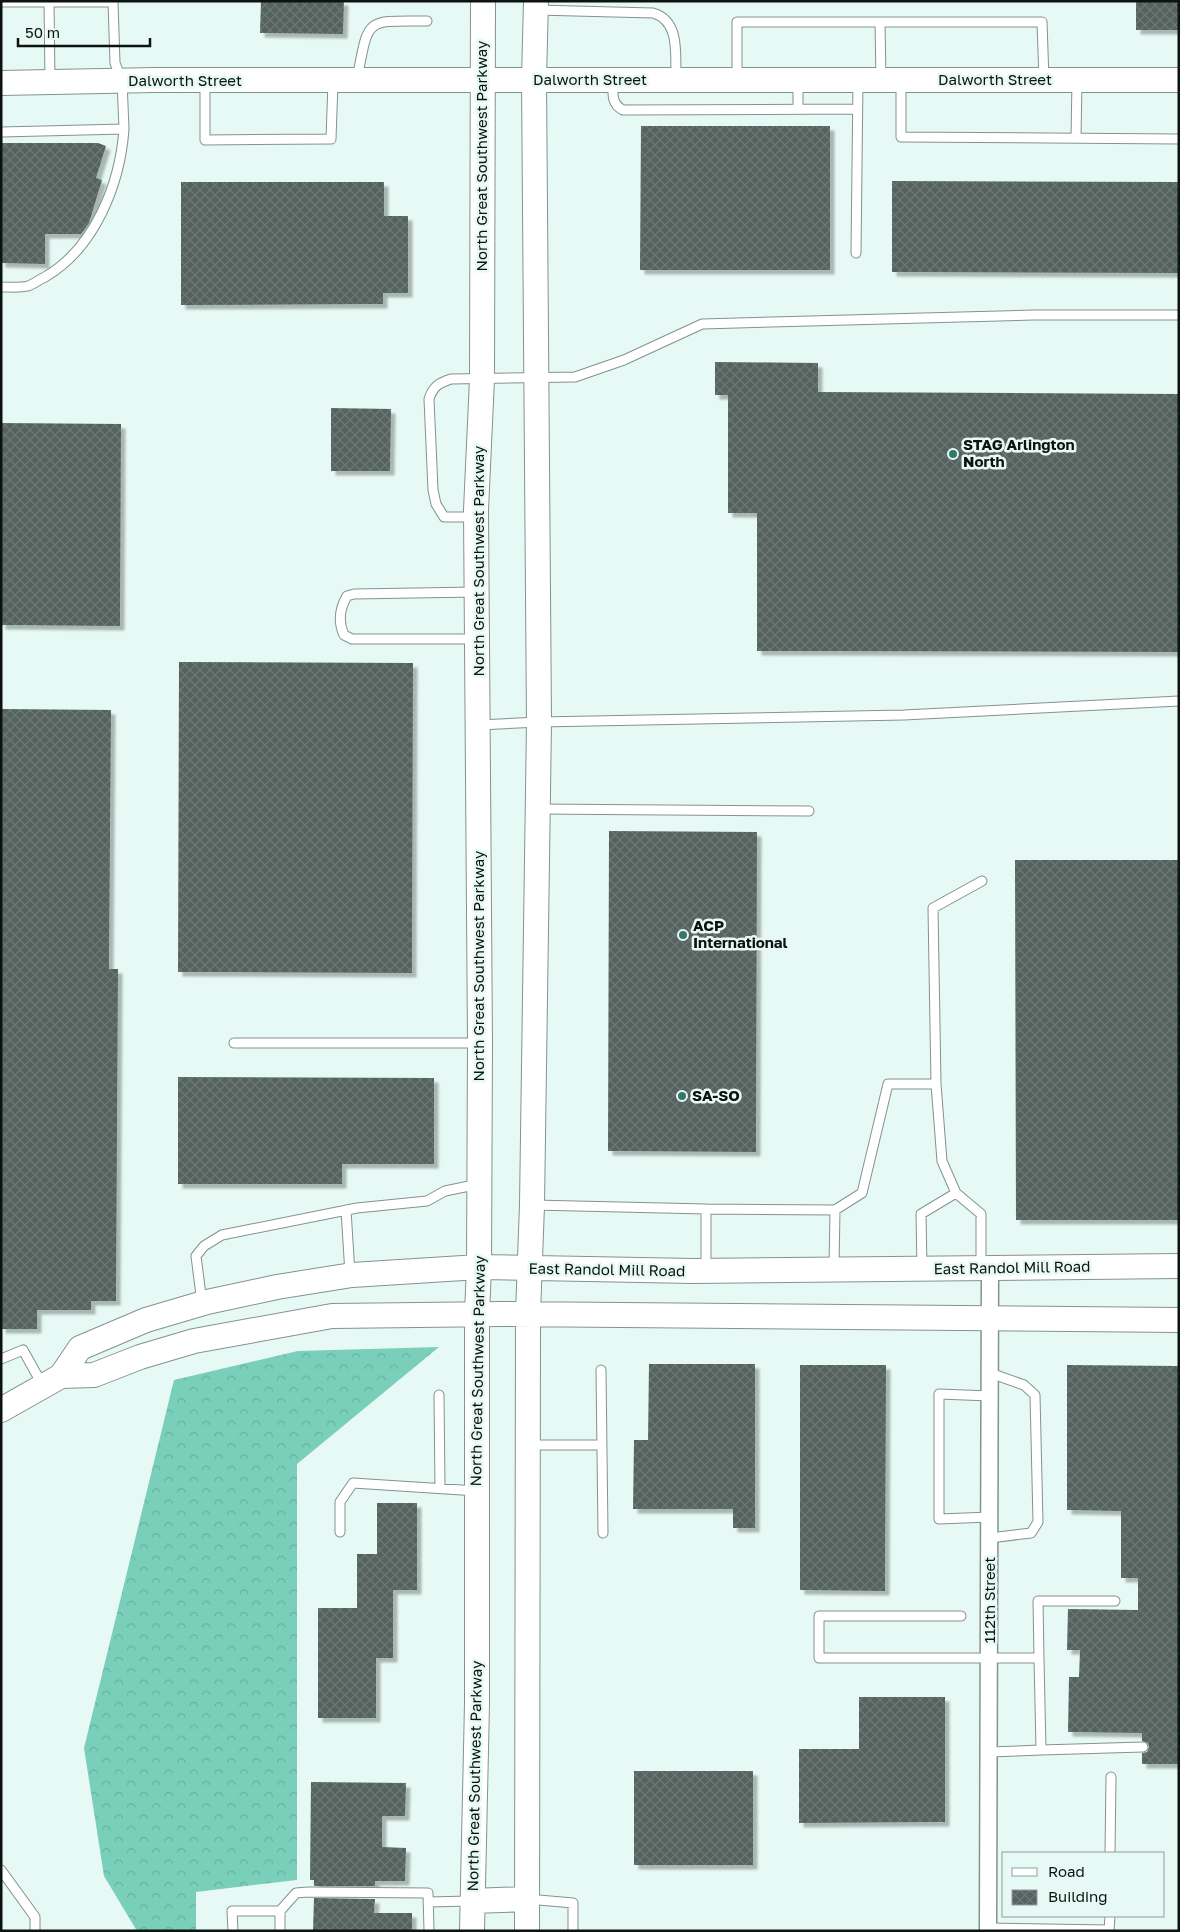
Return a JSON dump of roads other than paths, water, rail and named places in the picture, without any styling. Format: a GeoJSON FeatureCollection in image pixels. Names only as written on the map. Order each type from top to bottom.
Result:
{"type":"FeatureCollection","features":[{"type":"Feature","properties":{"kind":"main road","name":"North Great Southwest Parkway"},"geometry":{"type":"LineString","coordinates":[[472,1931],[477,1704],[476,1314],[479,1267],[480,1043],[476,517],[482,379],[483,1]]}},
{"type":"Feature","properties":{"kind":"main road"},"geometry":{"type":"LineString","coordinates":[[527,1931],[528,1314],[532,1205],[539,722],[535,379],[534,79],[536,6]]}},
{"type":"Feature","properties":{"kind":"main road","name":"Dalworth Street"},"geometry":{"type":"LineString","coordinates":[[1,83],[205,80],[344,82],[482,79],[1179,80]]}},
{"type":"Feature","properties":{"kind":"main road","name":"East Randol Mill Road"},"geometry":{"type":"LineString","coordinates":[[1,1410],[52,1381],[80,1348],[146,1320],[202,1304],[277,1287],[350,1276],[479,1267],[706,1270],[1179,1266]]}},
{"type":"Feature","properties":{"kind":"main road","name":"East Randol Mill Road"},"geometry":{"type":"LineString","coordinates":[[52,1381],[94,1376],[140,1357],[194,1341],[332,1316],[528,1314],[1179,1320]]}},
{"type":"Feature","properties":{"kind":"main road"},"geometry":{"type":"LineString","coordinates":[[472,1902],[527,1899]]}},
{"type":"Feature","properties":{"kind":"street","name":"112th Street"},"geometry":{"type":"LineString","coordinates":[[985,1268],[990,1318],[988,1930]]}},
{"type":"Feature","properties":{"kind":"lane"},"geometry":{"type":"LineString","coordinates":[[1,2],[113,2],[115,63],[122,81],[124,129],[122,155],[114,179],[97,223],[82,247],[54,271],[29,286],[1,287]]}},
{"type":"Feature","properties":{"kind":"lane"},"geometry":{"type":"LineString","coordinates":[[50,2],[50,82]]}},
{"type":"Feature","properties":{"kind":"lane"},"geometry":{"type":"LineString","coordinates":[[536,6],[662,15],[671,24],[674,36],[676,80]]}},
{"type":"Feature","properties":{"kind":"lane"},"geometry":{"type":"LineString","coordinates":[[205,80],[206,140],[331,139],[344,82],[366,34],[374,25],[387,21],[427,21]]}},
{"type":"Feature","properties":{"kind":"lane"},"geometry":{"type":"LineString","coordinates":[[737,80],[737,22],[1042,22],[1044,80]]}},
{"type":"Feature","properties":{"kind":"lane"},"geometry":{"type":"LineString","coordinates":[[880,22],[880,80],[901,137],[1179,139]]}},
{"type":"Feature","properties":{"kind":"lane"},"geometry":{"type":"LineString","coordinates":[[613,80],[614,101],[617,107],[622,110],[858,109]]}},
{"type":"Feature","properties":{"kind":"lane"},"geometry":{"type":"LineString","coordinates":[[798,80],[798,109]]}},
{"type":"Feature","properties":{"kind":"lane"},"geometry":{"type":"LineString","coordinates":[[856,253],[858,109],[880,80]]}},
{"type":"Feature","properties":{"kind":"lane"},"geometry":{"type":"LineString","coordinates":[[1076,138],[1077,80]]}},
{"type":"Feature","properties":{"kind":"lane"},"geometry":{"type":"LineString","coordinates":[[1,132],[124,129]]}},
{"type":"Feature","properties":{"kind":"lane"},"geometry":{"type":"LineString","coordinates":[[476,517],[444,517],[436,504],[433,490],[429,399],[431,392],[439,383],[451,379],[576,378],[624,360],[702,324],[1033,315],[1179,315]]}},
{"type":"Feature","properties":{"kind":"lane"},"geometry":{"type":"LineString","coordinates":[[477,592],[354,594],[348,596],[340,607],[344,635],[352,639],[477,639]]}},
{"type":"Feature","properties":{"kind":"lane"},"geometry":{"type":"LineString","coordinates":[[478,725],[539,722],[904,715],[1179,701]]}},
{"type":"Feature","properties":{"kind":"lane"},"geometry":{"type":"LineString","coordinates":[[538,808],[809,811]]}},
{"type":"Feature","properties":{"kind":"lane"},"geometry":{"type":"LineString","coordinates":[[982,881],[933,908],[936,1084],[942,1160],[956,1193],[981,1214],[985,1268]]}},
{"type":"Feature","properties":{"kind":"lane"},"geometry":{"type":"LineString","coordinates":[[234,1044],[480,1043]]}},
{"type":"Feature","properties":{"kind":"lane"},"geometry":{"type":"LineString","coordinates":[[532,1205],[835,1210],[862,1193],[888,1084],[936,1084]]}},
{"type":"Feature","properties":{"kind":"lane"},"geometry":{"type":"LineString","coordinates":[[202,1304],[196,1256],[204,1246],[222,1235],[346,1210],[427,1201],[445,1191],[479,1184]]}},
{"type":"Feature","properties":{"kind":"lane"},"geometry":{"type":"LineString","coordinates":[[922,1268],[921,1214],[956,1193]]}},
{"type":"Feature","properties":{"kind":"lane"},"geometry":{"type":"LineString","coordinates":[[706,1209],[706,1270]]}},
{"type":"Feature","properties":{"kind":"lane"},"geometry":{"type":"LineString","coordinates":[[346,1210],[350,1276]]}},
{"type":"Feature","properties":{"kind":"lane"},"geometry":{"type":"LineString","coordinates":[[834,1269],[835,1210]]}},
{"type":"Feature","properties":{"kind":"lane"},"geometry":{"type":"LineString","coordinates":[[1,1359],[23,1350],[52,1381]]}},
{"type":"Feature","properties":{"kind":"lane"},"geometry":{"type":"LineString","coordinates":[[601,1370],[603,1533]]}},
{"type":"Feature","properties":{"kind":"lane"},"geometry":{"type":"LineString","coordinates":[[990,1373],[1024,1385],[1035,1395],[1038,1522],[1031,1534],[990,1538]]}},
{"type":"Feature","properties":{"kind":"lane"},"geometry":{"type":"LineString","coordinates":[[990,1396],[939,1394],[939,1519],[990,1517]]}},
{"type":"Feature","properties":{"kind":"lane"},"geometry":{"type":"LineString","coordinates":[[439,1395],[440,1488]]}},
{"type":"Feature","properties":{"kind":"lane"},"geometry":{"type":"LineString","coordinates":[[528,1445],[602,1445]]}},
{"type":"Feature","properties":{"kind":"lane"},"geometry":{"type":"LineString","coordinates":[[340,1532],[340,1502],[353,1483],[477,1491]]}},
{"type":"Feature","properties":{"kind":"lane"},"geometry":{"type":"LineString","coordinates":[[1041,1750],[1038,1601],[1115,1601]]}},
{"type":"Feature","properties":{"kind":"lane"},"geometry":{"type":"LineString","coordinates":[[961,1616],[819,1616],[819,1658],[1039,1658]]}},
{"type":"Feature","properties":{"kind":"lane"},"geometry":{"type":"LineString","coordinates":[[990,1752],[1143,1747]]}},
{"type":"Feature","properties":{"kind":"lane"},"geometry":{"type":"LineString","coordinates":[[1110,1852],[1111,1777]]}},
{"type":"Feature","properties":{"kind":"lane"},"geometry":{"type":"LineString","coordinates":[[1,1870],[35,1917],[34,1931]]}},
{"type":"Feature","properties":{"kind":"lane"},"geometry":{"type":"LineString","coordinates":[[280,1931],[280,1911],[296,1893],[302,1892],[428,1893],[428,1931]]}},
{"type":"Feature","properties":{"kind":"lane"},"geometry":{"type":"LineString","coordinates":[[527,1899],[574,1903],[573,1931]]}},
{"type":"Feature","properties":{"kind":"lane"},"geometry":{"type":"LineString","coordinates":[[428,1902],[472,1902]]}},
{"type":"Feature","properties":{"kind":"lane"},"geometry":{"type":"LineString","coordinates":[[233,1931],[232,1912],[280,1911]]}},
{"type":"Feature","properties":{"kind":"lane"},"geometry":{"type":"LineString","coordinates":[[988,1930],[1109,1930],[1110,1917]]}},
{"type":"Feature","properties":{"kind":"place","name":"STAG Arlington North"},"geometry":{"type":"Point","coordinates":[953,454]}},
{"type":"Feature","properties":{"kind":"place","name":"ACP International"},"geometry":{"type":"Point","coordinates":[683,935]}},
{"type":"Feature","properties":{"kind":"place","name":"SA-SO"},"geometry":{"type":"Point","coordinates":[682,1096]}}]}
